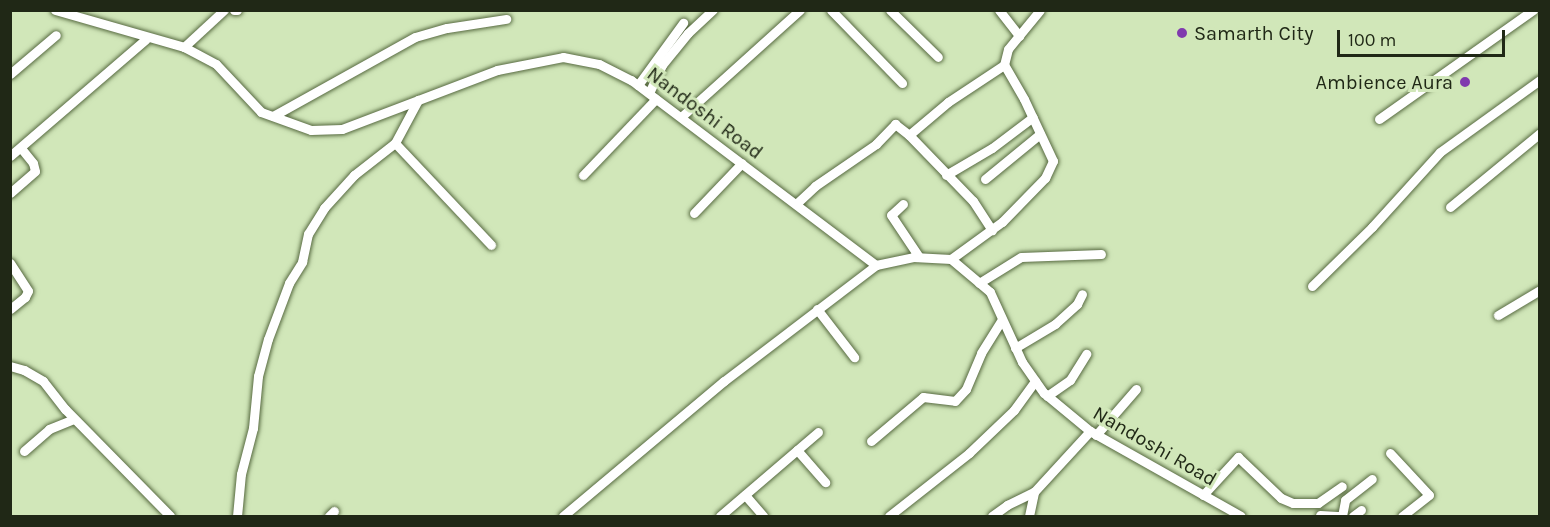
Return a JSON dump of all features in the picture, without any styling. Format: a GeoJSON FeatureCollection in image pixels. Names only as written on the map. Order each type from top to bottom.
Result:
{"type":"FeatureCollection","features":[{"type":"Feature","properties":{"kind":"street","name":"Nandoshi Road"},"geometry":{"type":"LineString","coordinates":[[55,10],[146,39],[184,47],[216,64],[261,112],[311,130],[342,129],[497,70],[563,57],[599,64],[638,85],[876,265]]}},
{"type":"Feature","properties":{"kind":"street"},"geometry":{"type":"LineString","coordinates":[[184,47],[224,10]]}},
{"type":"Feature","properties":{"kind":"street"},"geometry":{"type":"LineString","coordinates":[[583,175],[653,96],[662,65],[688,33],[713,10]]}},
{"type":"Feature","properties":{"kind":"street"},"geometry":{"type":"LineString","coordinates":[[681,117],[800,10]]}},
{"type":"Feature","properties":{"kind":"street"},"geometry":{"type":"LineString","coordinates":[[831,10],[902,83]]}},
{"type":"Feature","properties":{"kind":"street"},"geometry":{"type":"LineString","coordinates":[[890,10],[938,57]]}},
{"type":"Feature","properties":{"kind":"street"},"geometry":{"type":"LineString","coordinates":[[999,10],[1018,36]]}},
{"type":"Feature","properties":{"kind":"street"},"geometry":{"type":"LineString","coordinates":[[909,135],[948,102],[1004,65],[1008,49],[1040,10]]}},
{"type":"Feature","properties":{"kind":"street"},"geometry":{"type":"LineString","coordinates":[[1379,119],[1533,10]]}},
{"type":"Feature","properties":{"kind":"street"},"geometry":{"type":"LineString","coordinates":[[273,116],[416,37],[447,28],[506,19]]}},
{"type":"Feature","properties":{"kind":"street"},"geometry":{"type":"LineString","coordinates":[[638,85],[683,23]]}},
{"type":"Feature","properties":{"kind":"street"},"geometry":{"type":"LineString","coordinates":[[10,74],[56,35]]}},
{"type":"Feature","properties":{"kind":"street"},"geometry":{"type":"LineString","coordinates":[[10,156],[146,39]]}},
{"type":"Feature","properties":{"kind":"street"},"geometry":{"type":"LineString","coordinates":[[563,516],[724,381],[876,265],[919,257],[951,259],[992,230],[1045,178],[1053,161],[1033,117],[1004,65]]}},
{"type":"Feature","properties":{"kind":"street"},"geometry":{"type":"LineString","coordinates":[[1312,286],[1372,227],[1440,152],[1539,80]]}},
{"type":"Feature","properties":{"kind":"street"},"geometry":{"type":"LineString","coordinates":[[237,516],[241,474],[253,428],[258,376],[268,339],[289,283],[302,262],[308,234],[324,208],[354,175],[395,143],[418,100]]}},
{"type":"Feature","properties":{"kind":"street"},"geometry":{"type":"LineString","coordinates":[[946,175],[992,148],[1033,117]]}},
{"type":"Feature","properties":{"kind":"street"},"geometry":{"type":"LineString","coordinates":[[796,204],[815,186],[876,144],[896,124],[973,201],[992,230]]}},
{"type":"Feature","properties":{"kind":"street"},"geometry":{"type":"LineString","coordinates":[[1450,207],[1539,133]]}},
{"type":"Feature","properties":{"kind":"street"},"geometry":{"type":"LineString","coordinates":[[985,179],[1040,134]]}},
{"type":"Feature","properties":{"kind":"street"},"geometry":{"type":"LineString","coordinates":[[395,143],[491,245]]}},
{"type":"Feature","properties":{"kind":"street"},"geometry":{"type":"LineString","coordinates":[[10,193],[35,171],[33,163],[21,148]]}},
{"type":"Feature","properties":{"kind":"street"},"geometry":{"type":"LineString","coordinates":[[694,213],[742,163]]}},
{"type":"Feature","properties":{"kind":"street"},"geometry":{"type":"LineString","coordinates":[[903,204],[891,214],[919,257]]}},
{"type":"Feature","properties":{"kind":"street"},"geometry":{"type":"LineString","coordinates":[[979,283],[1022,256],[1101,254]]}},
{"type":"Feature","properties":{"kind":"street","name":"Nandoshi Road"},"geometry":{"type":"LineString","coordinates":[[951,259],[990,292],[1016,348],[1035,381],[1047,396],[1093,433],[1241,516]]}},
{"type":"Feature","properties":{"kind":"street"},"geometry":{"type":"LineString","coordinates":[[10,263],[28,291],[25,297],[10,309]]}},
{"type":"Feature","properties":{"kind":"street"},"geometry":{"type":"LineString","coordinates":[[1498,315],[1539,290]]}},
{"type":"Feature","properties":{"kind":"street"},"geometry":{"type":"LineString","coordinates":[[1016,348],[1055,324],[1077,304],[1082,294]]}},
{"type":"Feature","properties":{"kind":"street"},"geometry":{"type":"LineString","coordinates":[[817,309],[855,357]]}},
{"type":"Feature","properties":{"kind":"street"},"geometry":{"type":"LineString","coordinates":[[871,441],[923,397],[955,401],[974,376],[981,353],[1002,320]]}},
{"type":"Feature","properties":{"kind":"street"},"geometry":{"type":"LineString","coordinates":[[1047,396],[1070,380],[1086,354]]}},
{"type":"Feature","properties":{"kind":"street"},"geometry":{"type":"LineString","coordinates":[[10,366],[30,372],[43,381],[74,418],[170,516]]}},
{"type":"Feature","properties":{"kind":"street"},"geometry":{"type":"LineString","coordinates":[[889,516],[969,453],[1014,410],[1035,381]]}},
{"type":"Feature","properties":{"kind":"street"},"geometry":{"type":"LineString","coordinates":[[993,516],[1007,505],[1034,492],[1136,388]]}},
{"type":"Feature","properties":{"kind":"street"},"geometry":{"type":"LineString","coordinates":[[24,451],[50,429],[74,418]]}},
{"type":"Feature","properties":{"kind":"street"},"geometry":{"type":"LineString","coordinates":[[720,516],[818,432]]}},
{"type":"Feature","properties":{"kind":"street"},"geometry":{"type":"LineString","coordinates":[[797,450],[825,482]]}},
{"type":"Feature","properties":{"kind":"street"},"geometry":{"type":"LineString","coordinates":[[1390,453],[1430,495],[1402,516]]}},
{"type":"Feature","properties":{"kind":"street"},"geometry":{"type":"LineString","coordinates":[[1203,495],[1238,457],[1281,498],[1293,503],[1318,503],[1342,486]]}},
{"type":"Feature","properties":{"kind":"street"},"geometry":{"type":"LineString","coordinates":[[1342,516],[1345,500],[1372,479]]}},
{"type":"Feature","properties":{"kind":"street"},"geometry":{"type":"LineString","coordinates":[[1029,516],[1034,492]]}},
{"type":"Feature","properties":{"kind":"street"},"geometry":{"type":"LineString","coordinates":[[745,495],[763,516]]}},
{"type":"Feature","properties":{"kind":"street"},"geometry":{"type":"LineString","coordinates":[[1351,495],[1358,510]]}},
{"type":"Feature","properties":{"kind":"street"},"geometry":{"type":"LineString","coordinates":[[1320,515],[1346,516]]}},
{"type":"Feature","properties":{"kind":"place","name":"Samarth City"},"geometry":{"type":"Point","coordinates":[1182,33]}},
{"type":"Feature","properties":{"kind":"place","name":"Ambience Aura"},"geometry":{"type":"Point","coordinates":[1465,82]}}]}
